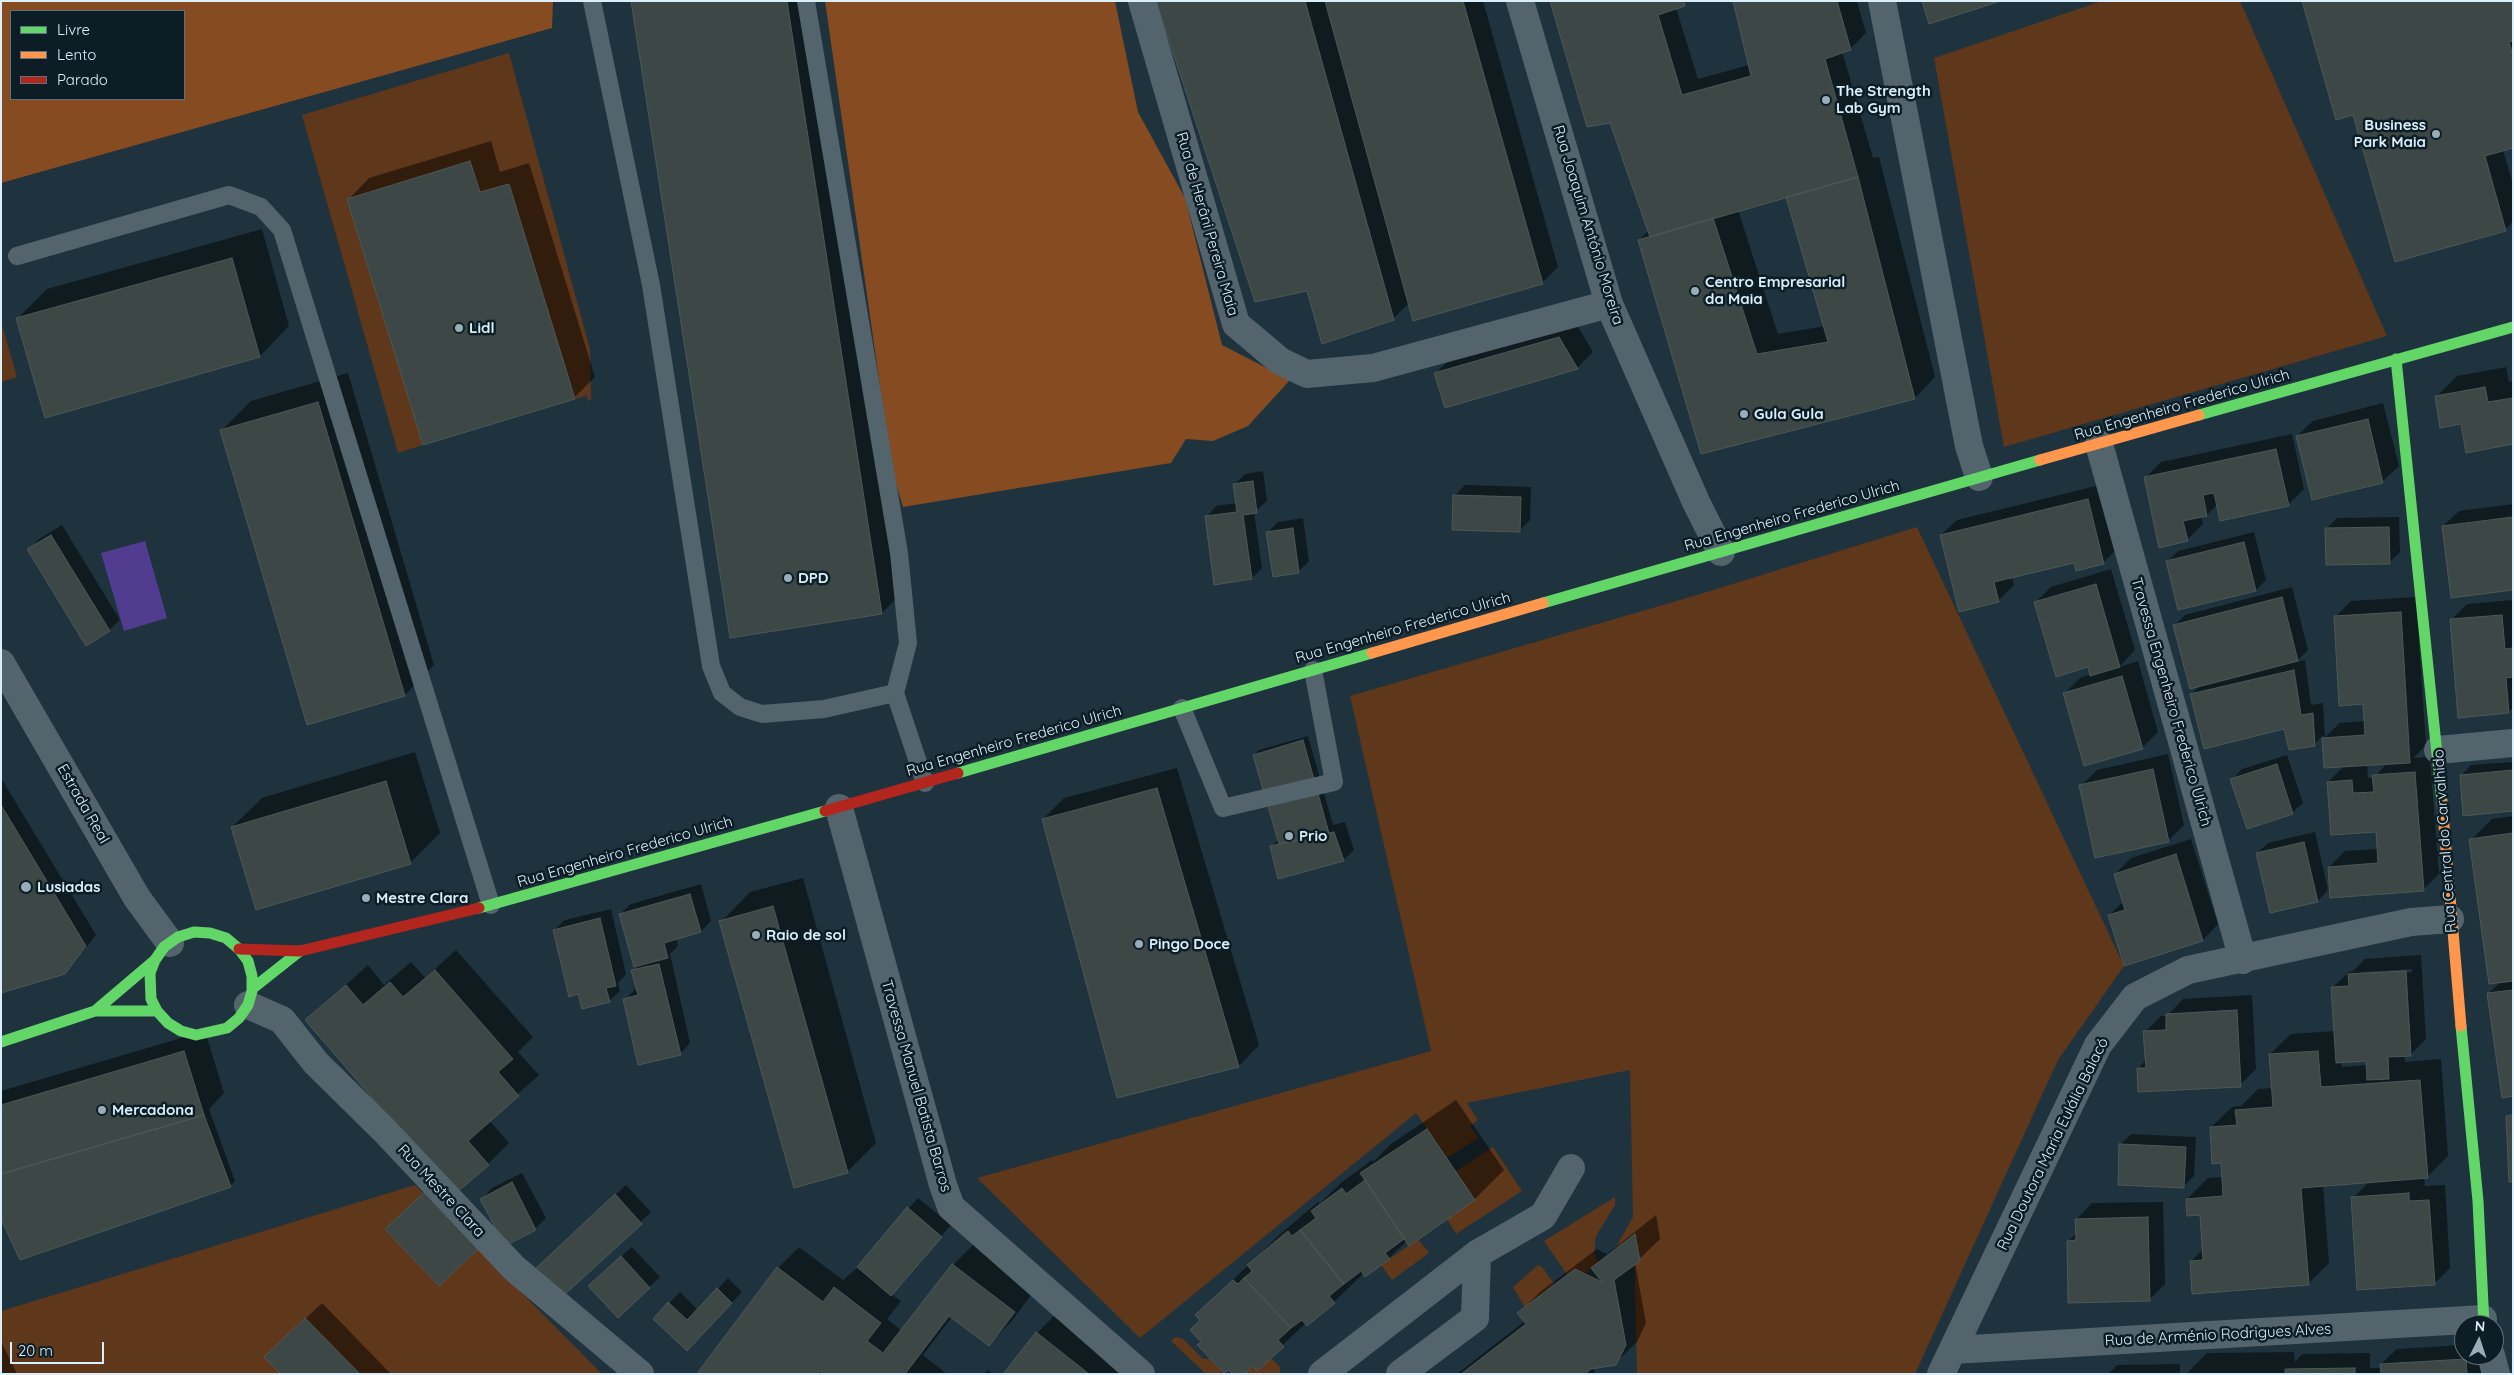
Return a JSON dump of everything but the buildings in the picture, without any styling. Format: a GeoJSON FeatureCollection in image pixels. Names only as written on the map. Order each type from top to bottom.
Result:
{"type":"FeatureCollection","features":[{"type":"Feature","properties":{"kind":"main road","name":"Rua Engenheiro Frederico Ulrich"},"geometry":{"type":"LineString","coordinates":[[239,949],[300,951],[491,905],[839,808],[1980,477],[2513,327]]}},
{"type":"Feature","properties":{"kind":"main road","name":"Rua Central do Carvalhido"},"geometry":{"type":"LineString","coordinates":[[2396,359],[2438,750],[2450,919],[2478,1201],[2484,1315]]}},
{"type":"Feature","properties":{"kind":"main road"},"geometry":{"type":"LineString","coordinates":[[95,1011],[178,937],[194,932],[210,932],[226,938],[239,949],[248,961],[252,976],[250,997]]}},
{"type":"Feature","properties":{"kind":"main road","name":"Rua Engenheiro Frederico Ulrich"},"geometry":{"type":"LineString","coordinates":[[162,951],[149,986],[151,999],[157,1011],[168,1023],[181,1031],[196,1035],[212,1033],[227,1028],[239,1018],[250,997],[300,951]]}},
{"type":"Feature","properties":{"kind":"main road"},"geometry":{"type":"LineString","coordinates":[[1,1042],[95,1011],[157,1011]]}},
{"type":"Feature","properties":{"kind":"street","name":"Rua de Herâni Pereira Maia"},"geometry":{"type":"LineString","coordinates":[[1142,1],[1236,324],[1280,361],[1307,374],[1373,368],[1609,304]]}},
{"type":"Feature","properties":{"kind":"street","name":"Rua Joaquim António Moreira"},"geometry":{"type":"LineString","coordinates":[[1520,1],[1609,304],[1696,502],[1721,552]]}},
{"type":"Feature","properties":{"kind":"street"},"geometry":{"type":"LineString","coordinates":[[1882,1],[1969,446],[1980,477]]}},
{"type":"Feature","properties":{"kind":"street","name":"Travessa Engenheiro Frederico Ulrich"},"geometry":{"type":"LineString","coordinates":[[2099,444],[2243,960]]}},
{"type":"Feature","properties":{"kind":"street","name":"Estrada Real"},"geometry":{"type":"LineString","coordinates":[[1,663],[137,898],[162,951]]}},
{"type":"Feature","properties":{"kind":"street"},"geometry":{"type":"LineString","coordinates":[[2438,750],[2513,743]]}},
{"type":"Feature","properties":{"kind":"street","name":"Travessa Manuel Batista Barros"},"geometry":{"type":"LineString","coordinates":[[839,808],[943,1185],[951,1207],[1141,1374]]}},
{"type":"Feature","properties":{"kind":"street","name":"Rua Doutora Maria Eulália Balacó"},"geometry":{"type":"LineString","coordinates":[[1947,1362],[2098,1045],[2135,997],[2188,970],[2243,960],[2411,922],[2450,919]]}},
{"type":"Feature","properties":{"kind":"street","name":"Rua Mestre Clara"},"geometry":{"type":"LineString","coordinates":[[250,997],[282,1020],[316,1063],[384,1130],[514,1268],[640,1374]]}},
{"type":"Feature","properties":{"kind":"street"},"geometry":{"type":"LineString","coordinates":[[1322,1374],[1477,1254],[1543,1216],[1571,1168]]}},
{"type":"Feature","properties":{"kind":"street"},"geometry":{"type":"LineString","coordinates":[[1400,1374],[1475,1318],[1477,1254]]}},
{"type":"Feature","properties":{"kind":"street","name":"Rua de Arménio Rodrigues Alves"},"geometry":{"type":"LineString","coordinates":[[1947,1362],[2454,1324]]}},
{"type":"Feature","properties":{"kind":"lane"},"geometry":{"type":"LineString","coordinates":[[592,1],[651,285],[711,666],[722,693],[740,707],[762,714],[824,709],[895,693]]}},
{"type":"Feature","properties":{"kind":"lane"},"geometry":{"type":"LineString","coordinates":[[806,1],[899,553],[908,643],[895,693],[925,783]]}},
{"type":"Feature","properties":{"kind":"lane"},"geometry":{"type":"LineString","coordinates":[[17,256],[229,196],[261,207],[282,230],[491,905]]}},
{"type":"Feature","properties":{"kind":"lane"},"geometry":{"type":"LineString","coordinates":[[1182,708],[1223,808],[1334,782],[1313,670]]}},
{"type":"Feature","properties":{"kind":"shaded area"},"geometry":{"type":"Polygon","coordinates":[[[1,1],[553,1],[552,28],[1,183],[1,1]]]}},
{"type":"Feature","properties":{"kind":"shaded area"},"geometry":{"type":"Polygon","coordinates":[[[825,1],[1115,1],[1138,112],[1185,198],[1222,345],[1290,380],[1248,426],[1213,441],[1186,439],[1171,463],[903,507],[892,470],[825,1]]]}},
{"type":"Feature","properties":{"kind":"shaded area"},"geometry":{"type":"Polygon","coordinates":[[[2102,1],[2240,1],[2387,336],[2004,447],[1934,58],[2102,1]]]}},
{"type":"Feature","properties":{"kind":"shaded area"},"geometry":{"type":"Polygon","coordinates":[[[509,53],[590,349],[591,400],[588,401],[587,395],[575,399],[509,184],[480,192],[469,161],[347,199],[423,445],[398,453],[302,115],[509,53]]]}},
{"type":"Feature","properties":{"kind":"shaded area"},"geometry":{"type":"Polygon","coordinates":[[[1,321],[17,377],[1,382],[1,321]]]}},
{"type":"Feature","properties":{"kind":"shaded area"},"geometry":{"type":"Polygon","coordinates":[[[1917,527],[2124,966],[2058,1060],[1915,1374],[1637,1374],[1634,1239],[1616,1251],[1615,1249],[1633,1217],[1630,1070],[1467,1103],[1478,1120],[1470,1126],[1478,1138],[1447,1158],[1416,1113],[1140,1338],[977,1178],[1431,1051],[1350,696],[1697,595],[1917,527]]]}},
{"type":"Feature","properties":{"kind":"shaded area"},"geometry":{"type":"Polygon","coordinates":[[[145,541],[167,618],[124,631],[101,553],[145,541]]]}},
{"type":"Feature","properties":{"kind":"shaded area"},"geometry":{"type":"Polygon","coordinates":[[[1493,1147],[1522,1191],[1456,1234],[1447,1219],[1475,1200],[1456,1171],[1493,1147]]]}},
{"type":"Feature","properties":{"kind":"shaded area"},"geometry":{"type":"Polygon","coordinates":[[[415,1185],[602,1374],[1,1374],[1,1311],[415,1185]]]}},
{"type":"Feature","properties":{"kind":"shaded area"},"geometry":{"type":"Polygon","coordinates":[[[1615,1197],[1615,1205],[1596,1236],[1594,1254],[1599,1263],[1572,1282],[1544,1241],[1615,1197]]]}},
{"type":"Feature","properties":{"kind":"shaded area"},"geometry":{"type":"Polygon","coordinates":[[[1418,1239],[1429,1253],[1392,1280],[1381,1265],[1418,1239]]]}},
{"type":"Feature","properties":{"kind":"shaded area"},"geometry":{"type":"Polygon","coordinates":[[[1538,1265],[1542,1267],[1558,1289],[1527,1311],[1513,1287],[1538,1265]]]}},
{"type":"Feature","properties":{"kind":"shaded area"},"geometry":{"type":"Polygon","coordinates":[[[1175,1337],[1183,1339],[1203,1359],[1210,1359],[1224,1374],[1206,1374],[1171,1341],[1175,1337]]]}},
{"type":"Feature","properties":{"kind":"shaded area"},"geometry":{"type":"Polygon","coordinates":[[[1267,1354],[1280,1367],[1280,1374],[1245,1374],[1267,1354]]]}},
{"type":"Feature","properties":{"kind":"traffic: fast"},"geometry":{"type":"LineString","coordinates":[[2199,415],[2513,327]]}},
{"type":"Feature","properties":{"kind":"traffic: fast"},"geometry":{"type":"LineString","coordinates":[[2396,359],[2442,802]]}},
{"type":"Feature","properties":{"kind":"traffic: fast"},"geometry":{"type":"LineString","coordinates":[[1543,603],[2040,460]]}},
{"type":"Feature","properties":{"kind":"traffic: fast"},"geometry":{"type":"LineString","coordinates":[[958,773],[1372,653]]}},
{"type":"Feature","properties":{"kind":"traffic: fast"},"geometry":{"type":"LineString","coordinates":[[479,908],[825,811]]}},
{"type":"Feature","properties":{"kind":"traffic: fast"},"geometry":{"type":"LineString","coordinates":[[95,1011],[155,960],[164,947],[178,937],[194,932],[210,933],[226,938],[239,949],[248,961],[252,976],[252,991],[248,1005],[239,1018],[227,1028],[196,1035],[181,1031],[168,1023],[157,1011],[151,999],[150,973],[155,960]]}},
{"type":"Feature","properties":{"kind":"traffic: fast"},"geometry":{"type":"LineString","coordinates":[[252,989],[300,951]]}},
{"type":"Feature","properties":{"kind":"traffic: fast"},"geometry":{"type":"LineString","coordinates":[[1,1042],[95,1011],[157,1011]]}},
{"type":"Feature","properties":{"kind":"traffic: fast"},"geometry":{"type":"LineString","coordinates":[[2461,1026],[2478,1201],[2484,1315]]}},
{"type":"Feature","properties":{"kind":"traffic: slow"},"geometry":{"type":"LineString","coordinates":[[2040,460],[2199,415]]}},
{"type":"Feature","properties":{"kind":"traffic: slow"},"geometry":{"type":"LineString","coordinates":[[1372,653],[1543,603]]}},
{"type":"Feature","properties":{"kind":"traffic: slow"},"geometry":{"type":"LineString","coordinates":[[2442,802],[2461,1026]]}},
{"type":"Feature","properties":{"kind":"traffic: jam"},"geometry":{"type":"LineString","coordinates":[[825,811],[958,773]]}},
{"type":"Feature","properties":{"kind":"traffic: jam"},"geometry":{"type":"LineString","coordinates":[[239,949],[300,951],[479,908]]}},
{"type":"Feature","properties":{"kind":"place","name":"The Strength Lab Gym"},"geometry":{"type":"Point","coordinates":[1826,100]}},
{"type":"Feature","properties":{"kind":"place","name":"Business Park Maia"},"geometry":{"type":"Point","coordinates":[2436,134]}},
{"type":"Feature","properties":{"kind":"place","name":"Centro Empresarial da Maia"},"geometry":{"type":"Point","coordinates":[1695,291]}},
{"type":"Feature","properties":{"kind":"place","name":"Lidl"},"geometry":{"type":"Point","coordinates":[459,328]}},
{"type":"Feature","properties":{"kind":"place","name":"Gula Gula"},"geometry":{"type":"Point","coordinates":[1744,414]}},
{"type":"Feature","properties":{"kind":"place","name":"DPD"},"geometry":{"type":"Point","coordinates":[788,578]}},
{"type":"Feature","properties":{"kind":"place","name":"Prio"},"geometry":{"type":"Point","coordinates":[1289,836]}},
{"type":"Feature","properties":{"kind":"place","name":"Lusiadas"},"geometry":{"type":"Point","coordinates":[26,887]}},
{"type":"Feature","properties":{"kind":"place","name":"Mestre Clara"},"geometry":{"type":"Point","coordinates":[366,898]}},
{"type":"Feature","properties":{"kind":"place","name":"Raio de sol"},"geometry":{"type":"Point","coordinates":[756,935]}},
{"type":"Feature","properties":{"kind":"place","name":"Pingo Doce"},"geometry":{"type":"Point","coordinates":[1139,944]}},
{"type":"Feature","properties":{"kind":"place","name":"Mercadona"},"geometry":{"type":"Point","coordinates":[102,1110]}}]}
